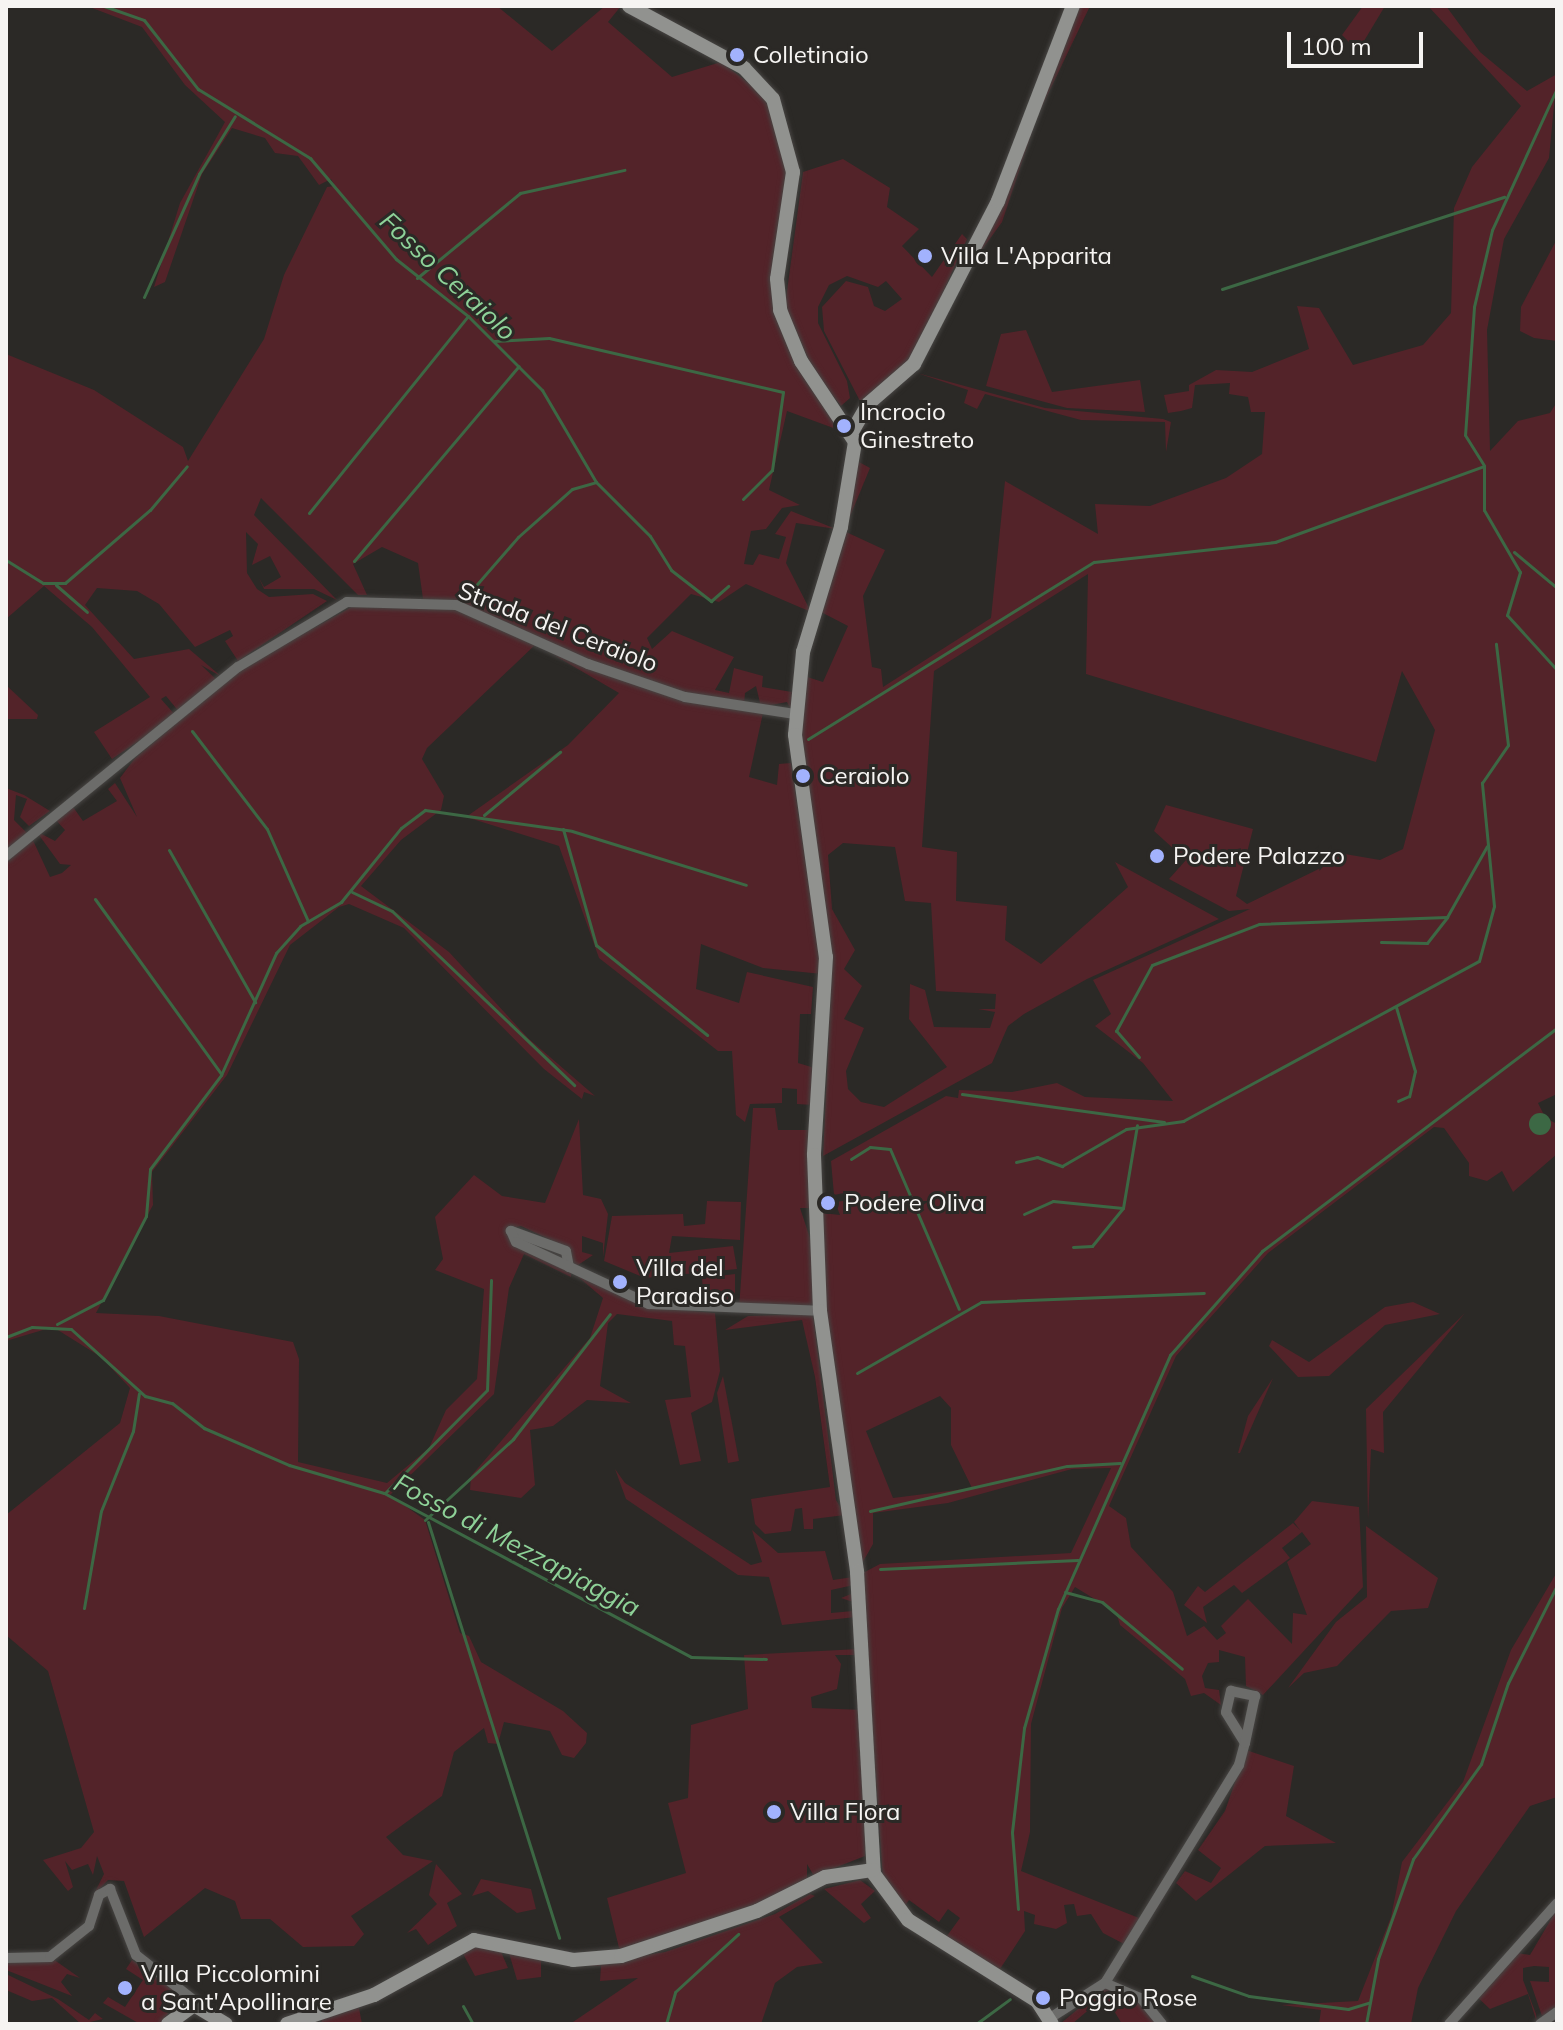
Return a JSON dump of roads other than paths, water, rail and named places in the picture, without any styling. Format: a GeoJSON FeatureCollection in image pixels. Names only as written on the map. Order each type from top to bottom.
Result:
{"type":"FeatureCollection","features":[{"type":"Feature","properties":{"kind":"main road"},"geometry":{"type":"LineString","coordinates":[[629,6],[740,65],[773,99],[793,177],[777,279],[780,310],[801,361],[852,432]]}},
{"type":"Feature","properties":{"kind":"main road"},"geometry":{"type":"LineString","coordinates":[[1051,2021],[1037,2001],[908,1920],[873,1870],[858,1582],[820,1311],[814,1155],[826,957],[795,714],[803,652],[848,499],[852,432],[868,404],[914,364],[998,201],[1073,6]]}},
{"type":"Feature","properties":{"kind":"main road"},"geometry":{"type":"LineString","coordinates":[[287,2024],[366,1998],[474,1940],[573,1960],[621,1956],[757,1911],[825,1877],[873,1870]]}},
{"type":"Feature","properties":{"kind":"main road"},"geometry":{"type":"LineString","coordinates":[[168,2024],[186,2007],[202,2007],[226,2024]]}},
{"type":"Feature","properties":{"kind":"street","name":"Strada del Ceraiolo"},"geometry":{"type":"LineString","coordinates":[[6,856],[238,667],[347,602],[456,605],[588,664],[685,697],[795,714]]}},
{"type":"Feature","properties":{"kind":"street"},"geometry":{"type":"LineString","coordinates":[[569,1267],[566,1251],[511,1231],[516,1242],[569,1267],[658,1306],[820,1311]]}},
{"type":"Feature","properties":{"kind":"street"},"geometry":{"type":"LineString","coordinates":[[1051,2021],[1105,1983],[1218,1809],[1245,1743],[1255,1696],[1231,1691],[1226,1712],[1245,1743]]}},
{"type":"Feature","properties":{"kind":"street"},"geometry":{"type":"LineString","coordinates":[[6,1958],[50,1957],[89,1926],[99,1895],[110,1889],[139,1959],[202,2007]]}},
{"type":"Feature","properties":{"kind":"street"},"geometry":{"type":"LineString","coordinates":[[1449,2024],[1557,1903]]}},
{"type":"Feature","properties":{"kind":"street"},"geometry":{"type":"LineString","coordinates":[[1105,1983],[1141,1998],[1162,2024]]}},
{"type":"Feature","properties":{"kind":"street"},"geometry":{"type":"LineString","coordinates":[[1540,2024],[1557,2012]]}},
{"type":"Feature","properties":{"kind":"waterway","name":"Fosso Ceraiolo"},"geometry":{"type":"LineString","coordinates":[[104,6],[144,20],[198,89],[310,158],[396,259],[468,316],[542,390],[596,482],[650,536],[671,570],[711,601],[728,586]]}},
{"type":"Feature","properties":{"kind":"waterway"},"geometry":{"type":"LineString","coordinates":[[1557,88],[1492,230],[1474,307],[1465,435],[1484,466],[1484,510],[1520,572],[1507,615],[1557,670]]}},
{"type":"Feature","properties":{"kind":"waterway"},"geometry":{"type":"LineString","coordinates":[[144,297],[199,174],[235,116]]}},
{"type":"Feature","properties":{"kind":"waterway"},"geometry":{"type":"LineString","coordinates":[[417,278],[520,193],[624,170]]}},
{"type":"Feature","properties":{"kind":"waterway"},"geometry":{"type":"LineString","coordinates":[[1222,289],[1504,197]]}},
{"type":"Feature","properties":{"kind":"waterway"},"geometry":{"type":"LineString","coordinates":[[309,513],[468,316]]}},
{"type":"Feature","properties":{"kind":"waterway"},"geometry":{"type":"LineString","coordinates":[[494,341],[549,338],[783,392],[772,470],[743,499]]}},
{"type":"Feature","properties":{"kind":"waterway"},"geometry":{"type":"LineString","coordinates":[[354,561],[519,366]]}},
{"type":"Feature","properties":{"kind":"waterway"},"geometry":{"type":"LineString","coordinates":[[6,560],[43,583],[65,583],[150,510],[187,466]]}},
{"type":"Feature","properties":{"kind":"waterway"},"geometry":{"type":"LineString","coordinates":[[808,739],[1094,562],[1275,542],[1484,466]]}},
{"type":"Feature","properties":{"kind":"waterway"},"geometry":{"type":"LineString","coordinates":[[465,598],[518,537],[572,489],[596,482]]}},
{"type":"Feature","properties":{"kind":"waterway"},"geometry":{"type":"LineString","coordinates":[[1514,552],[1557,588]]}},
{"type":"Feature","properties":{"kind":"waterway"},"geometry":{"type":"LineString","coordinates":[[56,585],[87,612]]}},
{"type":"Feature","properties":{"kind":"waterway"},"geometry":{"type":"LineString","coordinates":[[1016,1162],[1037,1157],[1062,1166],[1126,1129],[1183,1121],[1479,961],[1494,906],[1482,783],[1508,745],[1496,644]]}},
{"type":"Feature","properties":{"kind":"waterway"},"geometry":{"type":"LineString","coordinates":[[192,731],[267,829],[308,921]]}},
{"type":"Feature","properties":{"kind":"waterway"},"geometry":{"type":"LineString","coordinates":[[484,815],[560,752]]}},
{"type":"Feature","properties":{"kind":"waterway"},"geometry":{"type":"LineString","coordinates":[[57,1324],[103,1300],[146,1216],[150,1169],[221,1075],[276,953],[300,926],[341,902],[401,828],[425,810],[572,831],[746,885]]}},
{"type":"Feature","properties":{"kind":"waterway"},"geometry":{"type":"LineString","coordinates":[[563,829],[596,945],[707,1035]]}},
{"type":"Feature","properties":{"kind":"waterway"},"geometry":{"type":"LineString","coordinates":[[1139,1057],[1116,1031],[1152,965],[1259,924],[1447,917],[1487,846]]}},
{"type":"Feature","properties":{"kind":"waterway"},"geometry":{"type":"LineString","coordinates":[[169,850],[255,1002]]}},
{"type":"Feature","properties":{"kind":"waterway"},"geometry":{"type":"LineString","coordinates":[[352,892],[392,911],[574,1085]]}},
{"type":"Feature","properties":{"kind":"waterway"},"geometry":{"type":"LineString","coordinates":[[95,899],[221,1074]]}},
{"type":"Feature","properties":{"kind":"waterway"},"geometry":{"type":"LineString","coordinates":[[1381,942],[1427,943],[1447,917]]}},
{"type":"Feature","properties":{"kind":"waterway"},"geometry":{"type":"LineString","coordinates":[[1396,1007],[1415,1071],[1409,1096],[1398,1101]]}},
{"type":"Feature","properties":{"kind":"waterway"},"geometry":{"type":"LineString","coordinates":[[1018,1909],[1012,1832],[1024,1728],[1058,1609],[1170,1355],[1262,1251],[1557,1028]]}},
{"type":"Feature","properties":{"kind":"waterway"},"geometry":{"type":"LineString","coordinates":[[962,1094],[1164,1122]]}},
{"type":"Feature","properties":{"kind":"waterway"},"geometry":{"type":"LineString","coordinates":[[1024,1214],[1053,1201],[1123,1208],[1137,1125]]}},
{"type":"Feature","properties":{"kind":"waterway"},"geometry":{"type":"LineString","coordinates":[[851,1159],[870,1147],[890,1149],[959,1309]]}},
{"type":"Feature","properties":{"kind":"waterway"},"geometry":{"type":"LineString","coordinates":[[1073,1247],[1092,1246],[1123,1208]]}},
{"type":"Feature","properties":{"kind":"waterway"},"geometry":{"type":"LineString","coordinates":[[385,1493],[487,1390],[491,1280]]}},
{"type":"Feature","properties":{"kind":"waterway"},"geometry":{"type":"LineString","coordinates":[[857,1373],[981,1302],[1204,1293]]}},
{"type":"Feature","properties":{"kind":"waterway"},"geometry":{"type":"LineString","coordinates":[[425,1520],[513,1439],[610,1314]]}},
{"type":"Feature","properties":{"kind":"waterway","name":"Fosso di Mezzapiaggia"},"geometry":{"type":"LineString","coordinates":[[6,1337],[32,1327],[71,1329],[145,1396],[172,1403],[204,1428],[289,1465],[384,1493],[691,1657],[766,1659]]}},
{"type":"Feature","properties":{"kind":"waterway"},"geometry":{"type":"LineString","coordinates":[[84,1608],[101,1511],[133,1431],[139,1393]]}},
{"type":"Feature","properties":{"kind":"waterway"},"geometry":{"type":"LineString","coordinates":[[870,1511],[1067,1466],[1120,1463]]}},
{"type":"Feature","properties":{"kind":"waterway"},"geometry":{"type":"LineString","coordinates":[[428,1522],[559,1938]]}},
{"type":"Feature","properties":{"kind":"waterway"},"geometry":{"type":"LineString","coordinates":[[880,1569],[1078,1560]]}},
{"type":"Feature","properties":{"kind":"waterway"},"geometry":{"type":"LineString","coordinates":[[1366,2024],[1378,1959],[1413,1859],[1481,1764],[1508,1683],[1557,1585]]}},
{"type":"Feature","properties":{"kind":"waterway"},"geometry":{"type":"LineString","coordinates":[[1065,1592],[1102,1602],[1182,1669]]}},
{"type":"Feature","properties":{"kind":"waterway"},"geometry":{"type":"LineString","coordinates":[[666,2024],[675,1992],[738,1934]]}},
{"type":"Feature","properties":{"kind":"waterway"},"geometry":{"type":"LineString","coordinates":[[1192,1976],[1249,1996],[1348,2009],[1368,2003]]}},
{"type":"Feature","properties":{"kind":"waterway"},"geometry":{"type":"LineString","coordinates":[[976,2024],[1010,1999]]}},
{"type":"Feature","properties":{"kind":"waterway"},"geometry":{"type":"LineString","coordinates":[[463,2006],[473,2024]]}},
{"type":"Feature","properties":{"kind":"place","name":"Colletinaio"},"geometry":{"type":"Point","coordinates":[737,55]}},
{"type":"Feature","properties":{"kind":"place","name":"Villa L'Apparita"},"geometry":{"type":"Point","coordinates":[925,256]}},
{"type":"Feature","properties":{"kind":"place","name":"Incrocio Ginestreto"},"geometry":{"type":"Point","coordinates":[844,426]}},
{"type":"Feature","properties":{"kind":"place","name":"Ceraiolo"},"geometry":{"type":"Point","coordinates":[803,776]}},
{"type":"Feature","properties":{"kind":"place","name":"Podere Palazzo"},"geometry":{"type":"Point","coordinates":[1157,856]}},
{"type":"Feature","properties":{"kind":"place","name":"Podere Oliva"},"geometry":{"type":"Point","coordinates":[828,1203]}},
{"type":"Feature","properties":{"kind":"place","name":"Villa del Paradiso"},"geometry":{"type":"Point","coordinates":[620,1282]}},
{"type":"Feature","properties":{"kind":"place","name":"Villa Flora"},"geometry":{"type":"Point","coordinates":[774,1812]}},
{"type":"Feature","properties":{"kind":"place","name":"Villa Piccolomini a Sant'Apollinare"},"geometry":{"type":"Point","coordinates":[125,1988]}},
{"type":"Feature","properties":{"kind":"place","name":"Poggio Rose"},"geometry":{"type":"Point","coordinates":[1043,1998]}}]}
